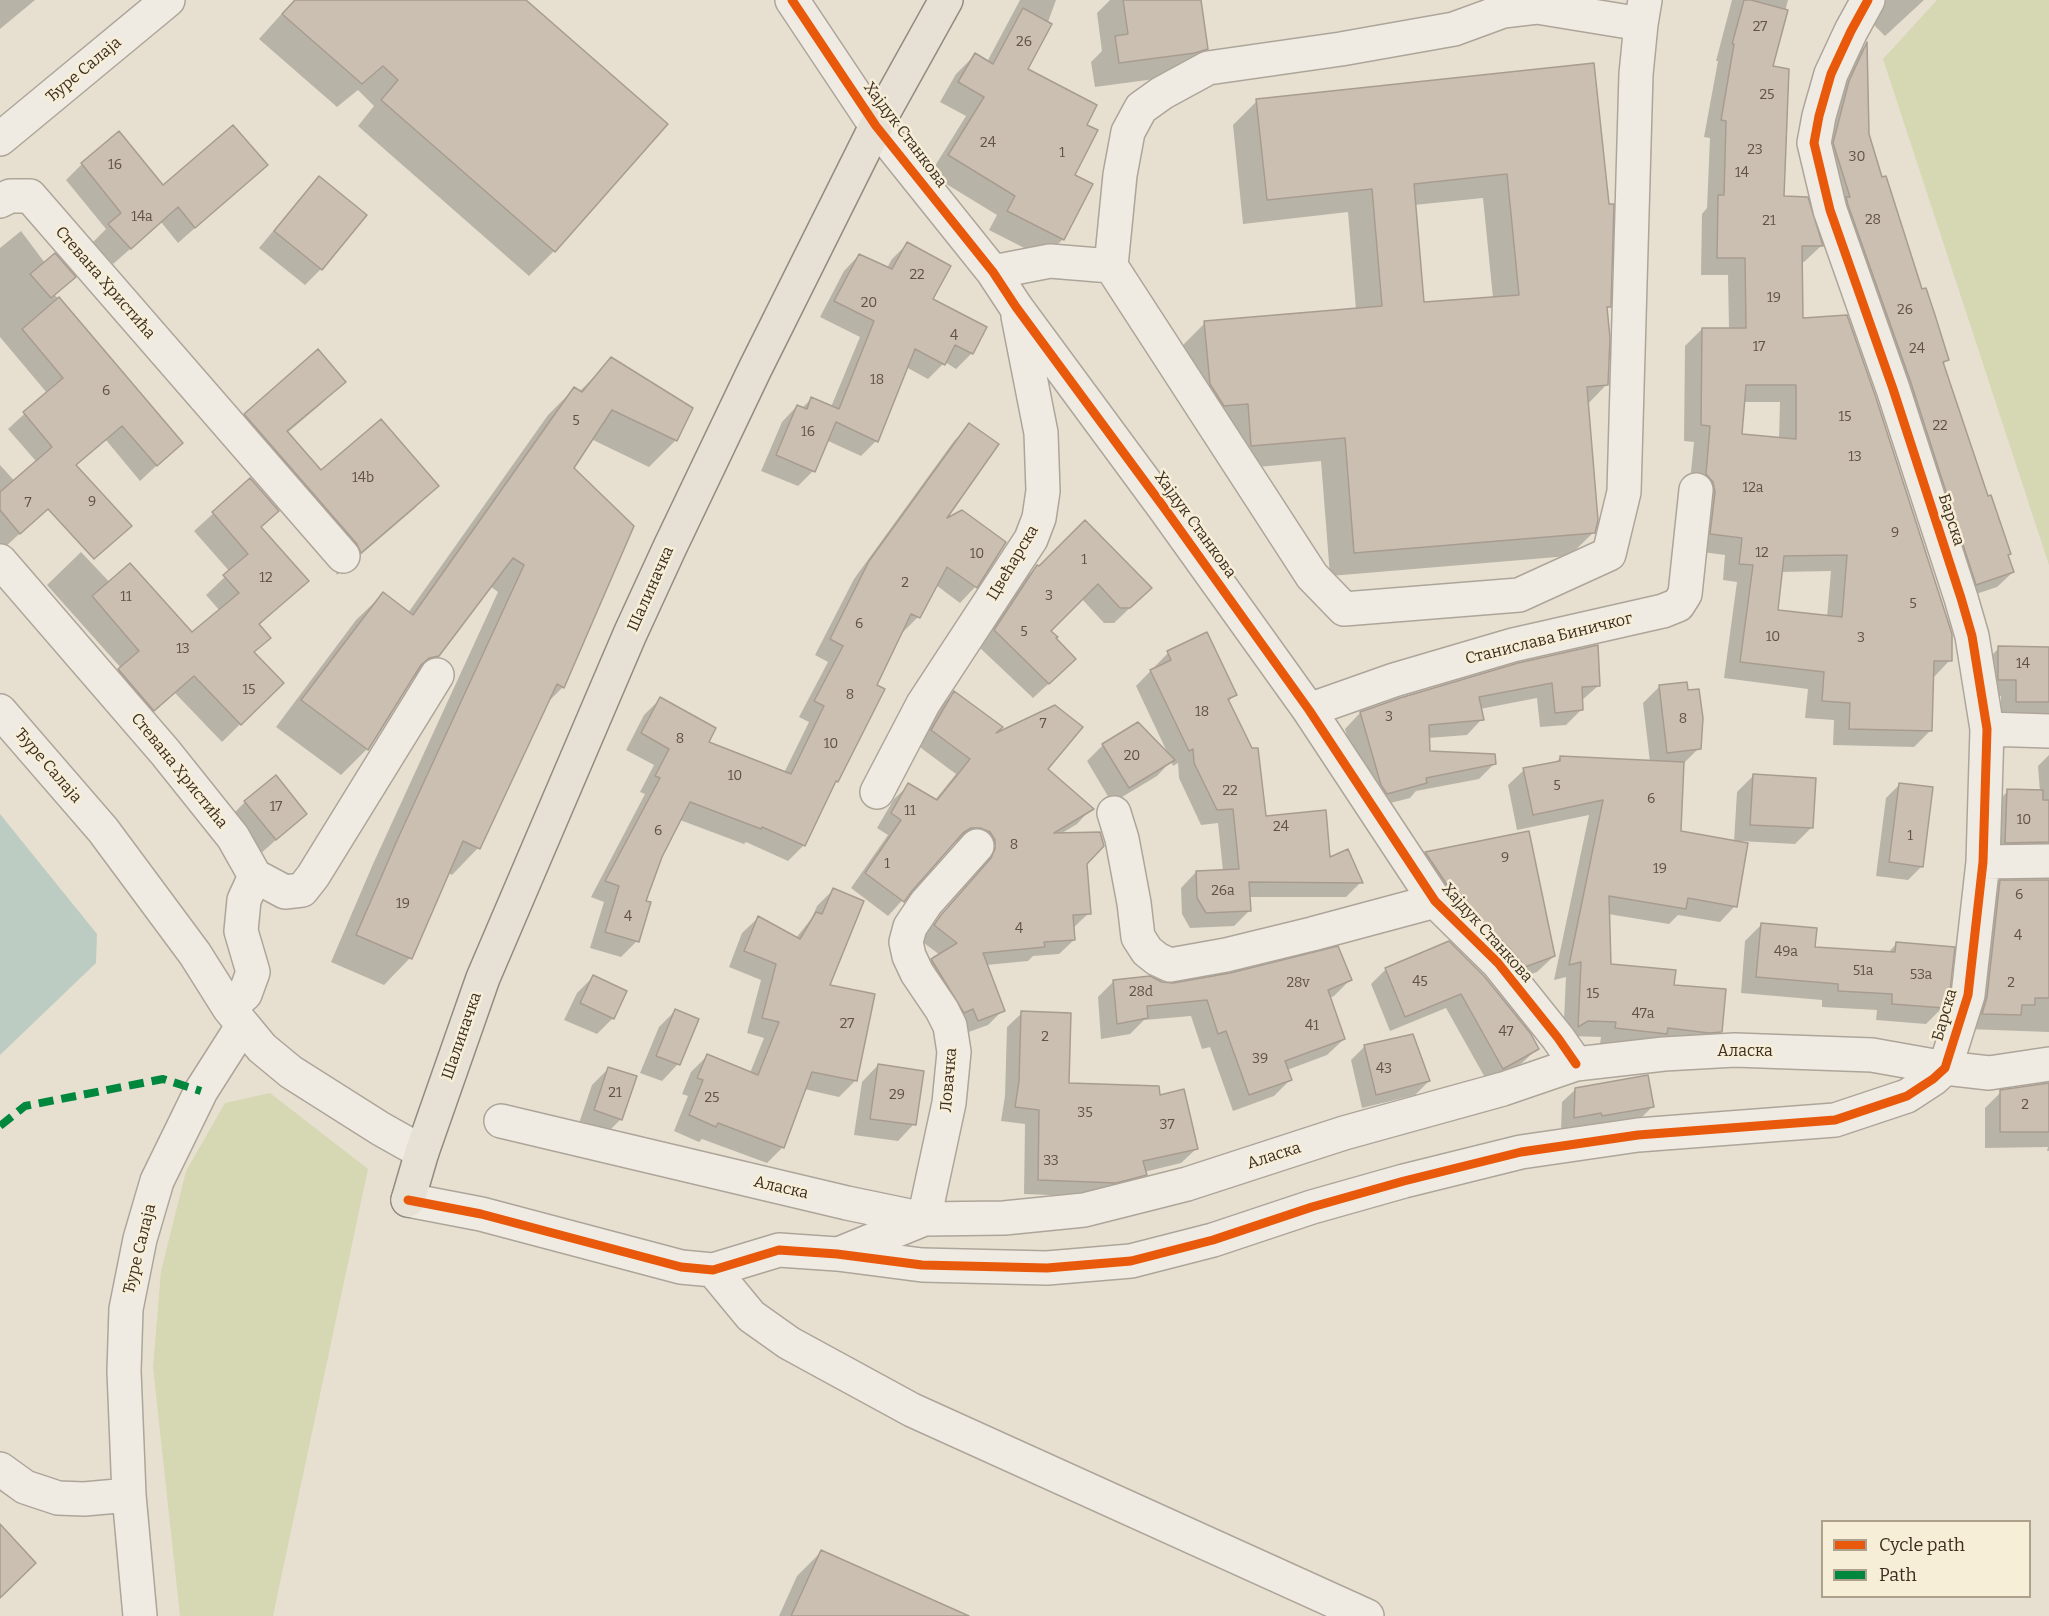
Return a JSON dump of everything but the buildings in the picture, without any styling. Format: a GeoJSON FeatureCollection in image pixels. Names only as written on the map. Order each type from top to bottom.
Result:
{"type":"FeatureCollection","features":[{"type":"Feature","properties":{"kind":"main road","name":"Шалиначка"},"geometry":{"type":"LineString","coordinates":[[408,1200],[422,1152],[483,978],[630,634],[754,371],[876,126],[946,0]]}},
{"type":"Feature","properties":{"kind":"street","name":"Ђуре Салаја"},"geometry":{"type":"LineString","coordinates":[[0,139],[168,0]]}},
{"type":"Feature","properties":{"kind":"street","name":"Хајдук Станкова"},"geometry":{"type":"LineString","coordinates":[[792,0],[876,126],[993,272],[1016,307],[1309,710],[1435,901],[1498,963],[1576,1064]]}},
{"type":"Feature","properties":{"kind":"street","name":"Барска"},"geometry":{"type":"LineString","coordinates":[[1868,0],[1831,74],[1814,143],[1830,210],[1893,388],[1961,598],[1972,636],[1987,729],[1983,862],[1968,995],[1945,1068]]}},
{"type":"Feature","properties":{"kind":"street"},"geometry":{"type":"LineString","coordinates":[[1537,7],[1643,12],[1636,74],[1624,492],[1610,554],[1519,595],[1344,609],[1312,576],[1111,266],[1120,175],[1128,132],[1141,108],[1162,93],[1208,68],[1341,49],[1454,29],[1503,11],[1537,7]]}},
{"type":"Feature","properties":{"kind":"street","name":"Стевана Христића"},"geometry":{"type":"LineString","coordinates":[[0,201],[10,196],[30,196],[343,556]]}},
{"type":"Feature","properties":{"kind":"street"},"geometry":{"type":"LineString","coordinates":[[993,272],[1050,261],[1111,266]]}},
{"type":"Feature","properties":{"kind":"street","name":"Цвећарска"},"geometry":{"type":"LineString","coordinates":[[877,792],[922,704],[1031,539],[1039,518],[1043,491],[1041,433],[1016,307]]}},
{"type":"Feature","properties":{"kind":"street","name":"Станислава Биничког"},"geometry":{"type":"LineString","coordinates":[[1309,710],[1394,680],[1513,645],[1663,611],[1678,605],[1685,594],[1696,490]]}},
{"type":"Feature","properties":{"kind":"street","name":"Стевана Христића"},"geometry":{"type":"LineString","coordinates":[[0,561],[165,752],[233,837],[255,876]]}},
{"type":"Feature","properties":{"kind":"street"},"geometry":{"type":"LineString","coordinates":[[236,1017],[254,972],[241,931],[244,900],[255,876],[285,892],[302,890],[313,876],[437,675]]}},
{"type":"Feature","properties":{"kind":"street","name":"Ђуре Салаја"},"geometry":{"type":"LineString","coordinates":[[0,711],[103,830],[195,954],[236,1017],[262,1048],[291,1072],[422,1152]]}},
{"type":"Feature","properties":{"kind":"street"},"geometry":{"type":"LineString","coordinates":[[1987,729],[2049,731]]}},
{"type":"Feature","properties":{"kind":"street","name":"Хајдук Станкова"},"geometry":{"type":"LineString","coordinates":[[1114,813],[1128,871],[1138,937],[1147,951],[1170,965],[1237,953],[1435,901]]}},
{"type":"Feature","properties":{"kind":"street","name":"Ловачка"},"geometry":{"type":"LineString","coordinates":[[924,1219],[949,1103],[954,1052],[950,1026],[917,973],[909,956],[906,942],[910,927],[926,903],[976,846]]}},
{"type":"Feature","properties":{"kind":"street"},"geometry":{"type":"LineString","coordinates":[[1983,862],[2049,861]]}},
{"type":"Feature","properties":{"kind":"street","name":"Ђуре Салаја"},"geometry":{"type":"LineString","coordinates":[[140,1616],[129,1495],[124,1371],[126,1308],[140,1239],[158,1182],[236,1017]]}},
{"type":"Feature","properties":{"kind":"street","name":"Аласка"},"geometry":{"type":"LineString","coordinates":[[501,1121],[924,1219],[1004,1218],[1084,1210],[1187,1184],[1344,1133],[1503,1089],[1576,1064],[1664,1054],[1735,1050],[1872,1055],[1945,1068],[1989,1072],[2049,1064]]}},
{"type":"Feature","properties":{"kind":"street"},"geometry":{"type":"LineString","coordinates":[[408,1200],[481,1214],[681,1267],[713,1270],[778,1250],[922,1264],[1047,1268],[1131,1261],[1213,1240],[1404,1181],[1521,1152],[1638,1135],[1834,1120],[1907,1096],[1945,1068]]}},
{"type":"Feature","properties":{"kind":"street"},"geometry":{"type":"LineString","coordinates":[[837,1254],[924,1219]]}},
{"type":"Feature","properties":{"kind":"street"},"geometry":{"type":"LineString","coordinates":[[713,1270],[751,1316],[789,1343],[912,1410],[1367,1616]]}},
{"type":"Feature","properties":{"kind":"street"},"geometry":{"type":"LineString","coordinates":[[0,1469],[25,1487],[58,1498],[84,1499],[129,1495]]}},
{"type":"Feature","properties":{"kind":"green space"},"geometry":{"type":"Polygon","coordinates":[[[1937,0],[2049,0],[2049,565],[1883,59],[1937,0]]]}},
{"type":"Feature","properties":{"kind":"green space"},"geometry":{"type":"Polygon","coordinates":[[[270,1093],[368,1169],[273,1616],[180,1616],[153,1367],[161,1271],[186,1171],[225,1103],[270,1093]]]}},
{"type":"Feature","properties":{"kind":"shaded area"},"geometry":{"type":"Polygon","coordinates":[[[0,814],[97,934],[96,963],[0,1055],[0,814]]]}},
{"type":"Feature","properties":{"kind":"marked path"},"geometry":{"type":"LineString","coordinates":[[0,1126],[25,1106],[163,1079],[201,1091]]}},
{"type":"Feature","properties":{"kind":"cycle path"},"geometry":{"type":"LineString","coordinates":[[792,0],[876,126],[993,272],[1016,307],[1309,710],[1435,901],[1498,963],[1576,1064]]}},
{"type":"Feature","properties":{"kind":"cycle path"},"geometry":{"type":"LineString","coordinates":[[408,1200],[481,1214],[681,1267],[713,1270],[779,1250],[837,1254],[922,1265],[1047,1268],[1131,1261],[1213,1240],[1312,1207],[1404,1181],[1521,1152],[1638,1135],[1835,1120],[1907,1096],[1933,1079],[1945,1068],[1968,995],[1983,862],[1987,729],[1972,636],[1961,598],[1893,389],[1830,210],[1814,143],[1831,74],[1868,0]]}}]}
